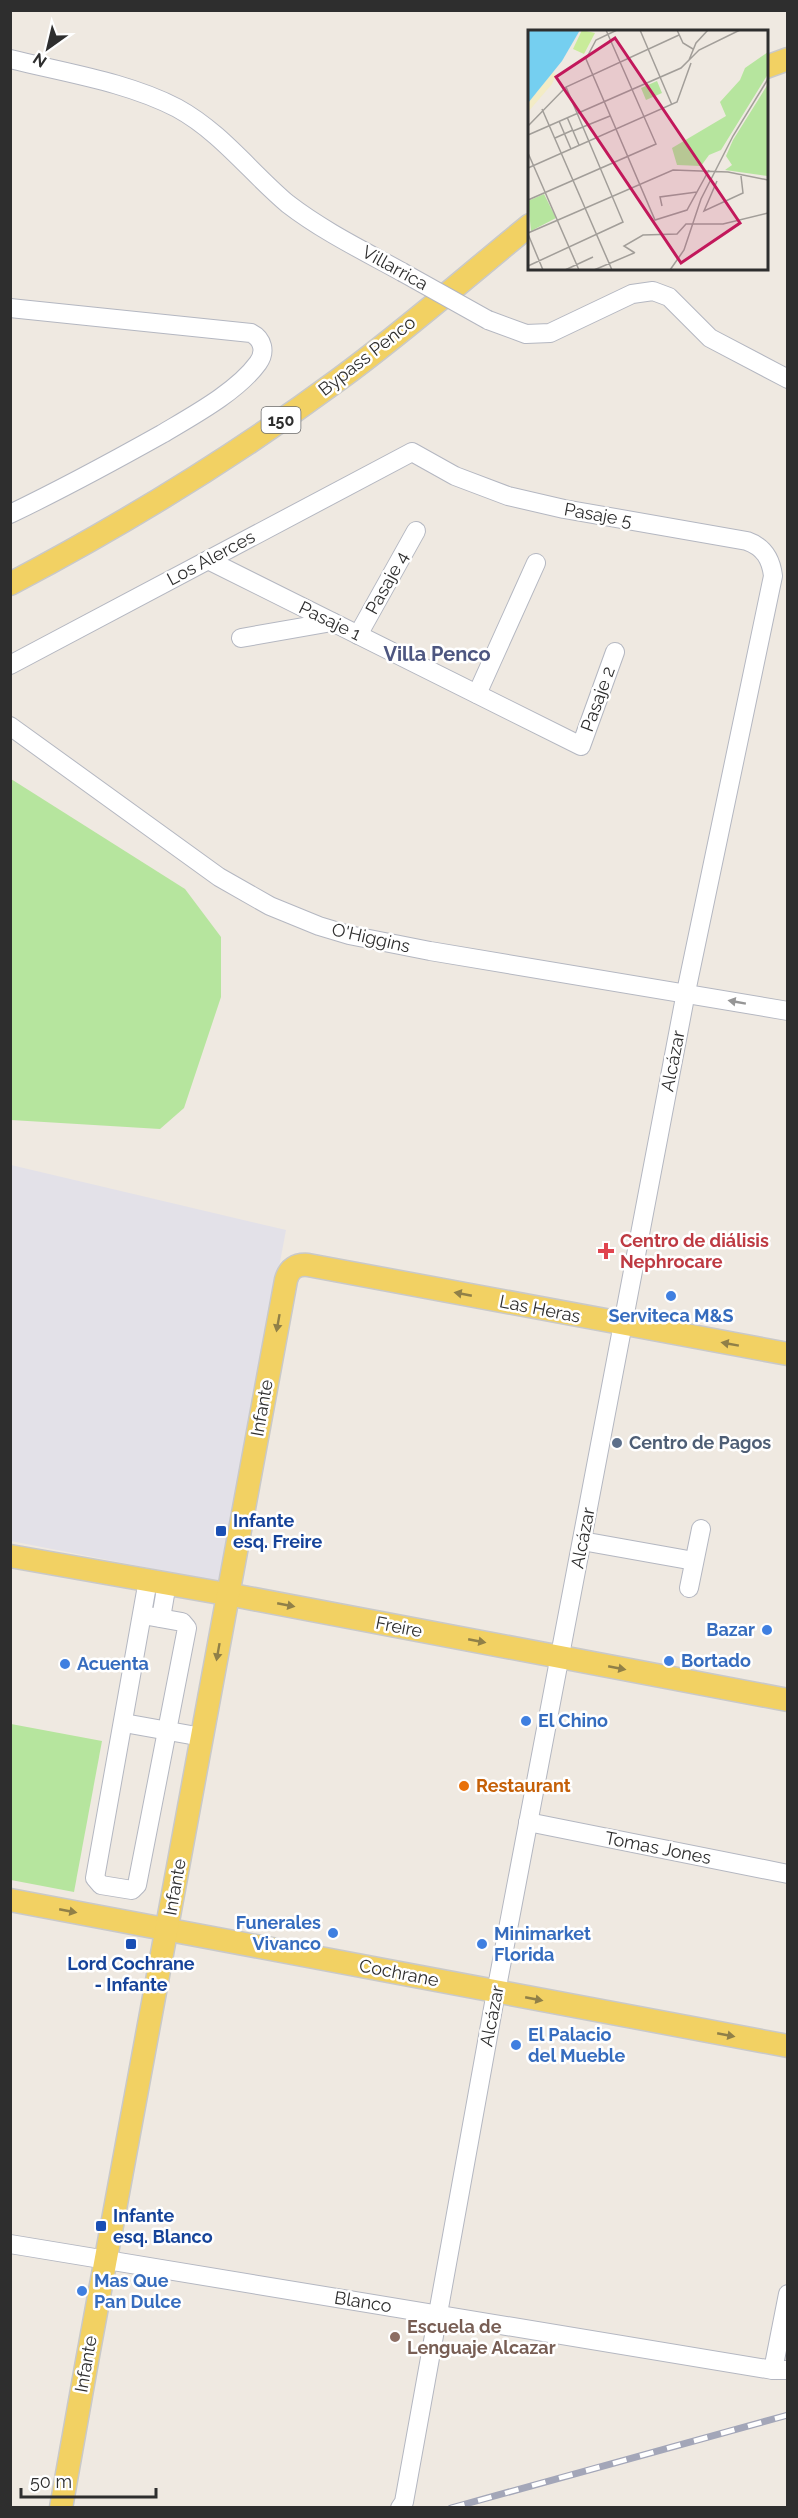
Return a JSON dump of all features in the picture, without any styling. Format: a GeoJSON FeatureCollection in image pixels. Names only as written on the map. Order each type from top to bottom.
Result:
{"type":"FeatureCollection","features":[{"type":"Feature","properties":{"kind":"main road"},"geometry":{"type":"LineString","coordinates":[[768,66],[788,59]]}},
{"type":"Feature","properties":{"kind":"main road","name":"Bypass Penco"},"geometry":{"type":"LineString","coordinates":[[10,584],[145,507],[285,417],[340,379],[528,227]]}},
{"type":"Feature","properties":{"kind":"main road","name":"Las Heras"},"geometry":{"type":"LineString","coordinates":[[293,1268],[308,1265],[788,1354]]}},
{"type":"Feature","properties":{"kind":"main road","name":"Infante"},"geometry":{"type":"LineString","coordinates":[[62,2508],[105,2260],[285,1280],[293,1268]]}},
{"type":"Feature","properties":{"kind":"main road","name":"Freire"},"geometry":{"type":"LineString","coordinates":[[10,1556],[228,1594],[788,1700]]}},
{"type":"Feature","properties":{"kind":"main road","name":"Cochrane"},"geometry":{"type":"LineString","coordinates":[[10,1900],[788,2046]]}},
{"type":"Feature","properties":{"kind":"street","name":"Villarrica"},"geometry":{"type":"LineString","coordinates":[[10,59],[137,91],[180,110],[210,131],[272,189],[304,215],[488,320],[526,334],[550,333],[632,294],[653,291],[669,297],[698,328],[717,342],[788,379]]}},
{"type":"Feature","properties":{"kind":"street"},"geometry":{"type":"LineString","coordinates":[[10,308],[251,333],[260,339],[262,344],[262,354],[257,365],[234,387],[188,419],[73,483],[10,514]]}},
{"type":"Feature","properties":{"kind":"street","name":"Los Alerces"},"geometry":{"type":"LineString","coordinates":[[10,665],[412,452]]}},
{"type":"Feature","properties":{"kind":"street","name":"Pasaje 5"},"geometry":{"type":"LineString","coordinates":[[412,452],[455,476],[508,496],[564,509],[747,541],[765,553],[770,560],[773,576]]}},
{"type":"Feature","properties":{"kind":"street","name":"Pasaje 4"},"geometry":{"type":"LineString","coordinates":[[358,635],[416,531]]}},
{"type":"Feature","properties":{"kind":"street","name":"Pasaje 1"},"geometry":{"type":"LineString","coordinates":[[208,560],[581,746]]}},
{"type":"Feature","properties":{"kind":"street"},"geometry":{"type":"LineString","coordinates":[[477,694],[536,563]]}},
{"type":"Feature","properties":{"kind":"street","name":"Alcázar"},"geometry":{"type":"LineString","coordinates":[[402,2505],[496,1992],[686,993],[773,576]]}},
{"type":"Feature","properties":{"kind":"street"},"geometry":{"type":"LineString","coordinates":[[241,638],[332,622]]}},
{"type":"Feature","properties":{"kind":"street","name":"Pasaje 2"},"geometry":{"type":"LineString","coordinates":[[581,746],[615,652]]}},
{"type":"Feature","properties":{"kind":"street","name":"O'Higgins"},"geometry":{"type":"LineString","coordinates":[[10,726],[219,877],[249,896],[290,915],[349,935],[386,943],[788,1011]]}},
{"type":"Feature","properties":{"kind":"street"},"geometry":{"type":"LineString","coordinates":[[689,1588],[701,1528]]}},
{"type":"Feature","properties":{"kind":"street"},"geometry":{"type":"LineString","coordinates":[[582,1541],[694,1561]]}},
{"type":"Feature","properties":{"kind":"street"},"geometry":{"type":"LineString","coordinates":[[152,1616],[182,1622],[187,1628],[137,1885],[132,1890],[101,1885],[95,1878],[124,1723],[152,1616],[158,1582]]}},
{"type":"Feature","properties":{"kind":"street"},"geometry":{"type":"LineString","coordinates":[[124,1723],[202,1737]]}},
{"type":"Feature","properties":{"kind":"street","name":"Tomas Jones"},"geometry":{"type":"LineString","coordinates":[[528,1822],[788,1874]]}},
{"type":"Feature","properties":{"kind":"street","name":"Blanco"},"geometry":{"type":"LineString","coordinates":[[10,2244],[780,2370]]}},
{"type":"Feature","properties":{"kind":"street"},"geometry":{"type":"LineString","coordinates":[[780,2370],[788,2294]]}},
{"type":"Feature","properties":{"kind":"shaded area"},"geometry":{"type":"Polygon","coordinates":[[[11,1165],[286,1230],[220,1582],[11,1541],[11,1165]]]}},
{"type":"Feature","properties":{"kind":"green space"},"geometry":{"type":"Polygon","coordinates":[[[11,779],[185,889],[221,937],[221,997],[184,1108],[160,1129],[11,1120],[11,779]]]}},
{"type":"Feature","properties":{"kind":"green space"},"geometry":{"type":"Polygon","coordinates":[[[11,1724],[102,1741],[74,1892],[11,1880],[11,1724]]]}},
{"type":"Feature","properties":{"kind":"railway"},"geometry":{"type":"LineString","coordinates":[[451,2508],[788,2415]]}},
{"type":"Feature","properties":{"kind":"place","name":"Centro de diálisis Nephrocare"},"geometry":{"type":"Point","coordinates":[606,1251]}},
{"type":"Feature","properties":{"kind":"place","name":"Serviteca M&S"},"geometry":{"type":"Point","coordinates":[671,1296]}},
{"type":"Feature","properties":{"kind":"place","name":"Centro de Pagos"},"geometry":{"type":"Point","coordinates":[617,1443]}},
{"type":"Feature","properties":{"kind":"place","name":"Infante esq. Freire"},"geometry":{"type":"Point","coordinates":[221,1531]}},
{"type":"Feature","properties":{"kind":"place","name":"Bazar"},"geometry":{"type":"Point","coordinates":[767,1630]}},
{"type":"Feature","properties":{"kind":"place","name":"Bortado"},"geometry":{"type":"Point","coordinates":[669,1661]}},
{"type":"Feature","properties":{"kind":"place","name":"Acuenta"},"geometry":{"type":"Point","coordinates":[65,1664]}},
{"type":"Feature","properties":{"kind":"place","name":"El Chino"},"geometry":{"type":"Point","coordinates":[526,1721]}},
{"type":"Feature","properties":{"kind":"place","name":"Restaurant"},"geometry":{"type":"Point","coordinates":[464,1786]}},
{"type":"Feature","properties":{"kind":"place","name":"Funerales Vivanco"},"geometry":{"type":"Point","coordinates":[333,1933]}},
{"type":"Feature","properties":{"kind":"place","name":"Lord Cochrane - Infante"},"geometry":{"type":"Point","coordinates":[131,1944]}},
{"type":"Feature","properties":{"kind":"place","name":"Minimarket Florida"},"geometry":{"type":"Point","coordinates":[482,1944]}},
{"type":"Feature","properties":{"kind":"place","name":"El Palacio del Mueble"},"geometry":{"type":"Point","coordinates":[516,2045]}},
{"type":"Feature","properties":{"kind":"place","name":"Infante esq. Blanco"},"geometry":{"type":"Point","coordinates":[101,2226]}},
{"type":"Feature","properties":{"kind":"place","name":"Mas Que Pan Dulce"},"geometry":{"type":"Point","coordinates":[82,2291]}},
{"type":"Feature","properties":{"kind":"place","name":"Escuela de Lenguaje Alcazar"},"geometry":{"type":"Point","coordinates":[395,2337]}},
{"type":"Feature","properties":{"kind":"district","name":"Villa Penco"},"geometry":{"type":"Point","coordinates":[437,654]}}]}
